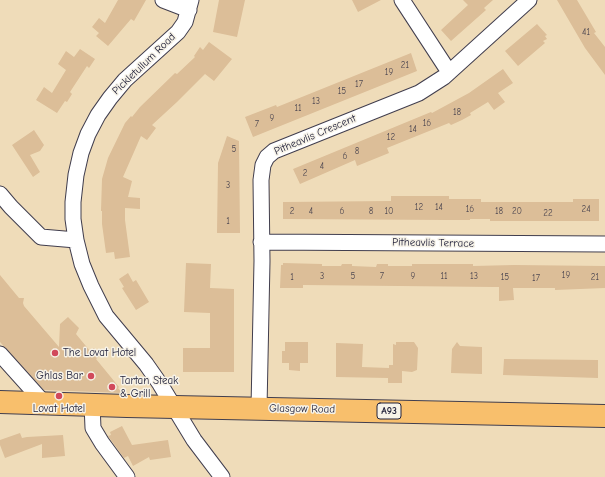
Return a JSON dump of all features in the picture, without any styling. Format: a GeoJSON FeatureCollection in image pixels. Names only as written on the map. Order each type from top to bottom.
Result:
{"type":"FeatureCollection","features":[{"type":"Feature","properties":{"kind":"main road","name":"Glasgow Road"},"geometry":{"type":"LineString","coordinates":[[0,402],[605,416]]}},
{"type":"Feature","properties":{"kind":"street"},"geometry":{"type":"LineString","coordinates":[[163,0],[190,5]]}},
{"type":"Feature","properties":{"kind":"street"},"geometry":{"type":"LineString","coordinates":[[402,0],[449,72]]}},
{"type":"Feature","properties":{"kind":"street","name":"Pitheavlis Crescent"},"geometry":{"type":"LineString","coordinates":[[259,408],[261,180],[263,165],[267,157],[274,151],[419,93],[444,77],[530,0]]}},
{"type":"Feature","properties":{"kind":"street","name":"Pickletullum Road"},"geometry":{"type":"LineString","coordinates":[[190,5],[185,22],[178,32],[125,80],[98,115],[88,134],[81,153],[76,175],[73,219],[76,240],[85,271],[106,316],[146,364],[194,440],[222,477]]}},
{"type":"Feature","properties":{"kind":"street"},"geometry":{"type":"LineString","coordinates":[[0,194],[41,238],[76,240]]}},
{"type":"Feature","properties":{"kind":"street","name":"Pitheavlis Terrace"},"geometry":{"type":"LineString","coordinates":[[261,242],[605,244]]}},
{"type":"Feature","properties":{"kind":"street"},"geometry":{"type":"LineString","coordinates":[[0,354],[44,403]]}},
{"type":"Feature","properties":{"kind":"street"},"geometry":{"type":"LineString","coordinates":[[92,404],[91,414],[93,428],[102,443],[128,477]]}},
{"type":"Feature","properties":{"kind":"building"},"geometry":{"type":"Polygon","coordinates":[[[118,0],[146,0],[134,21],[131,19],[108,46],[96,36],[99,33],[92,27],[99,18],[105,23],[118,0]]]}},
{"type":"Feature","properties":{"kind":"building"},"geometry":{"type":"Polygon","coordinates":[[[219,0],[245,0],[237,37],[213,32],[219,0]]]}},
{"type":"Feature","properties":{"kind":"building"},"geometry":{"type":"Polygon","coordinates":[[[352,0],[381,0],[358,12],[352,0]]]}},
{"type":"Feature","properties":{"kind":"building"},"geometry":{"type":"Polygon","coordinates":[[[463,0],[493,0],[484,8],[486,10],[451,41],[441,30],[468,5],[463,0]]]}},
{"type":"Feature","properties":{"kind":"building"},"geometry":{"type":"Polygon","coordinates":[[[557,0],[577,0],[596,32],[594,33],[605,47],[605,75],[585,48],[557,0]]]}},
{"type":"Feature","properties":{"kind":"building"},"geometry":{"type":"Polygon","coordinates":[[[537,24],[547,35],[545,36],[547,39],[543,41],[545,43],[518,66],[505,51],[537,24]]]}},
{"type":"Feature","properties":{"kind":"building"},"geometry":{"type":"Polygon","coordinates":[[[209,42],[232,59],[214,81],[205,74],[152,125],[156,128],[147,140],[141,136],[123,177],[132,181],[128,197],[140,198],[140,209],[125,208],[125,220],[130,257],[115,259],[114,252],[106,253],[101,211],[102,179],[108,158],[125,123],[131,116],[132,117],[140,107],[175,73],[177,74],[195,57],[194,56],[200,47],[203,50],[209,42]]]}},
{"type":"Feature","properties":{"kind":"building"},"geometry":{"type":"Polygon","coordinates":[[[80,49],[95,59],[89,68],[87,66],[70,92],[72,94],[67,102],[65,101],[57,113],[36,100],[44,87],[52,93],[66,70],[58,64],[66,51],[74,57],[80,49]]]}},
{"type":"Feature","properties":{"kind":"building"},"geometry":{"type":"Polygon","coordinates":[[[411,53],[417,71],[253,137],[245,117],[276,105],[277,107],[411,53]]]}},
{"type":"Feature","properties":{"kind":"building"},"geometry":{"type":"Polygon","coordinates":[[[503,69],[513,83],[498,93],[505,102],[494,110],[488,102],[470,113],[471,115],[462,120],[451,125],[449,123],[387,148],[389,153],[357,166],[355,160],[300,184],[293,169],[431,112],[432,113],[469,93],[503,69]]]}},
{"type":"Feature","properties":{"kind":"building"},"geometry":{"type":"Polygon","coordinates":[[[34,130],[44,145],[40,151],[30,155],[40,172],[33,177],[12,145],[34,130]]]}},
{"type":"Feature","properties":{"kind":"building"},"geometry":{"type":"Polygon","coordinates":[[[227,136],[239,141],[240,233],[217,233],[218,163],[227,136]]]}},
{"type":"Feature","properties":{"kind":"building"},"geometry":{"type":"Polygon","coordinates":[[[391,196],[449,196],[449,199],[481,199],[481,202],[573,202],[573,199],[599,199],[599,221],[490,221],[490,219],[283,219],[283,202],[391,201],[391,196]]]}},
{"type":"Feature","properties":{"kind":"building"},"geometry":{"type":"Polygon","coordinates":[[[186,263],[211,264],[210,288],[234,289],[234,372],[183,372],[183,348],[210,348],[210,313],[184,312],[186,263]]]}},
{"type":"Feature","properties":{"kind":"building"},"geometry":{"type":"Polygon","coordinates":[[[283,263],[322,264],[322,266],[341,266],[342,264],[352,264],[352,266],[376,267],[377,264],[388,264],[388,266],[412,266],[412,264],[473,264],[473,266],[605,266],[605,288],[555,290],[555,288],[513,288],[514,300],[499,301],[499,287],[303,285],[303,288],[280,288],[281,265],[283,265],[283,263]]]}},
{"type":"Feature","properties":{"kind":"building"},"geometry":{"type":"Polygon","coordinates":[[[128,273],[133,282],[136,280],[149,302],[136,310],[122,288],[124,287],[119,279],[128,273]]]}},
{"type":"Feature","properties":{"kind":"building","name":"The Lovat Hotel"},"geometry":{"type":"Polygon","coordinates":[[[0,275],[19,298],[24,298],[24,306],[59,347],[60,324],[68,317],[79,328],[76,334],[90,351],[94,348],[101,355],[96,359],[119,387],[118,388],[122,393],[44,390],[0,342],[0,275]]]}},
{"type":"Feature","properties":{"kind":"building"},"geometry":{"type":"Polygon","coordinates":[[[285,342],[308,342],[308,363],[300,363],[300,371],[289,370],[289,363],[282,363],[282,351],[285,351],[285,342]]]}},
{"type":"Feature","properties":{"kind":"building"},"geometry":{"type":"Polygon","coordinates":[[[396,342],[414,342],[418,348],[417,370],[412,372],[402,371],[402,383],[388,383],[388,378],[336,377],[336,343],[363,344],[362,367],[389,368],[389,365],[393,365],[393,344],[396,345],[396,342]]]}},
{"type":"Feature","properties":{"kind":"building"},"geometry":{"type":"Polygon","coordinates":[[[457,342],[460,346],[482,347],[482,374],[451,373],[452,349],[457,342]]]}},
{"type":"Feature","properties":{"kind":"building"},"geometry":{"type":"Polygon","coordinates":[[[504,359],[598,360],[598,378],[503,375],[504,359]]]}},
{"type":"Feature","properties":{"kind":"building"},"geometry":{"type":"Polygon","coordinates":[[[122,426],[132,445],[168,440],[171,457],[150,460],[149,457],[133,466],[128,456],[124,458],[108,436],[111,435],[110,432],[122,426]]]}},
{"type":"Feature","properties":{"kind":"building"},"geometry":{"type":"Polygon","coordinates":[[[20,433],[22,438],[63,435],[65,456],[42,458],[42,444],[5,458],[0,445],[0,440],[20,433]]]}},
{"type":"Feature","properties":{"kind":"place","name":"The Lovat Hotel"},"geometry":{"type":"Point","coordinates":[55,353]}},
{"type":"Feature","properties":{"kind":"place","name":"Ghlas Bar"},"geometry":{"type":"Point","coordinates":[91,376]}},
{"type":"Feature","properties":{"kind":"place","name":"Tartan Steak & Grill"},"geometry":{"type":"Point","coordinates":[112,387]}},
{"type":"Feature","properties":{"kind":"place","name":"Lovat Hotel"},"geometry":{"type":"Point","coordinates":[59,396]}}]}
